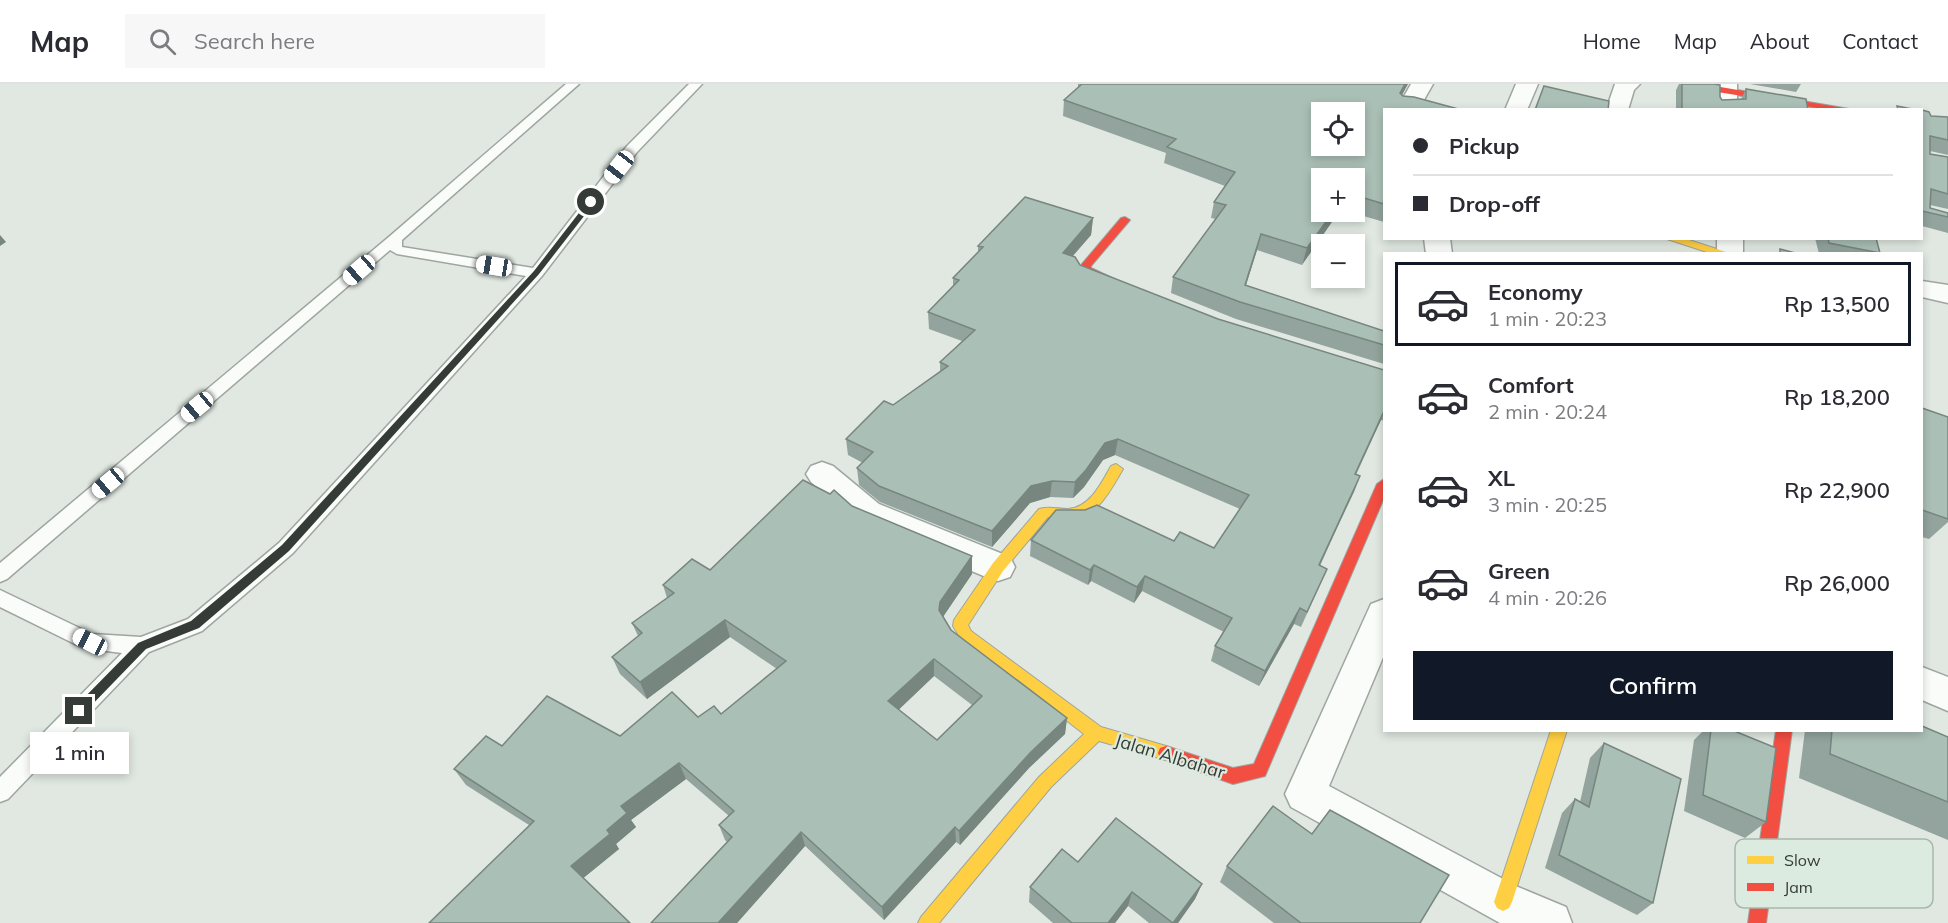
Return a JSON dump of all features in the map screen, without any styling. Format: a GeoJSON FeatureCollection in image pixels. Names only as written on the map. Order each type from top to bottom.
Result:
{"type":"FeatureCollection","features":[{"type":"Feature","properties":{"kind":"street"},"geometry":{"type":"LineString","coordinates":[[1412,108],[1422,84]]}},
{"type":"Feature","properties":{"kind":"street"},"geometry":{"type":"LineString","coordinates":[[1517,108],[1527,84]]}},
{"type":"Feature","properties":{"kind":"street"},"geometry":{"type":"LineString","coordinates":[[1618,108],[1624,86],[1629,84]]}},
{"type":"Feature","properties":{"kind":"street"},"geometry":{"type":"LineString","coordinates":[[1686,84],[1726,95],[1834,108]]}},
{"type":"Feature","properties":{"kind":"street"},"geometry":{"type":"LineString","coordinates":[[1125,220],[1086,266],[1086,270],[1093,275],[1137,292]]}},
{"type":"Feature","properties":{"kind":"street"},"geometry":{"type":"LineString","coordinates":[[1676,240],[1721,252]]}},
{"type":"Feature","properties":{"kind":"street"},"geometry":{"type":"LineString","coordinates":[[1923,289],[1948,294]]}},
{"type":"Feature","properties":{"kind":"street"},"geometry":{"type":"LineString","coordinates":[[1096,733],[961,631],[960,620],[998,567],[1044,513],[1048,511],[1074,514],[1095,502],[1116,469]]}},
{"type":"Feature","properties":{"kind":"street"},"geometry":{"type":"LineString","coordinates":[[822,474],[867,513],[998,567]]}},
{"type":"Feature","properties":{"kind":"street","name":"Jalan Albahar"},"geometry":{"type":"LineString","coordinates":[[927,923],[1045,782],[1096,733],[1141,744],[1233,776],[1259,771],[1383,487]]}},
{"type":"Feature","properties":{"kind":"street"},"geometry":{"type":"LineString","coordinates":[[1383,616],[1305,794],[1503,902],[1550,923]]}},
{"type":"Feature","properties":{"kind":"street"},"geometry":{"type":"LineString","coordinates":[[1923,683],[1948,694]]}},
{"type":"Feature","properties":{"kind":"street"},"geometry":{"type":"LineString","coordinates":[[1503,902],[1558,732]]}},
{"type":"Feature","properties":{"kind":"street"},"geometry":{"type":"LineString","coordinates":[[1769,839],[1784,732]]}},
{"type":"Feature","properties":{"kind":"street"},"geometry":{"type":"LineString","coordinates":[[1757,923],[1759,908]]}},
{"type":"Feature","properties":{"kind":"lane"},"geometry":{"type":"LineString","coordinates":[[0,574],[395,239],[573,84]]}},
{"type":"Feature","properties":{"kind":"lane"},"geometry":{"type":"LineString","coordinates":[[0,792],[142,646],[195,625],[286,548],[537,273],[632,149],[696,84]]}},
{"type":"Feature","properties":{"kind":"lane"},"geometry":{"type":"LineString","coordinates":[[395,239],[394,245],[397,250],[537,273]]}},
{"type":"Feature","properties":{"kind":"lane"},"geometry":{"type":"LineString","coordinates":[[0,598],[90,642],[142,646]]}},
{"type":"Feature","properties":{"kind":"building"},"geometry":{"type":"Polygon","coordinates":[[[1082,84],[1405,84],[1400,93],[1403,96],[1455,108],[1383,108],[1383,204],[1365,198],[1365,168],[1311,168],[1311,222],[1326,222],[1317,234],[1311,234],[1311,242],[1307,248],[1261,234],[1245,285],[1383,331],[1383,345],[1240,302],[1173,277],[1226,205],[1214,202],[1235,172],[1167,147],[1176,139],[1064,100],[1082,84]]]}},
{"type":"Feature","properties":{"kind":"building"},"geometry":{"type":"Polygon","coordinates":[[[1682,84],[1714,84],[1720,85],[1722,100],[1746,99],[1746,89],[1806,99],[1808,108],[1682,108],[1682,84]]]}},
{"type":"Feature","properties":{"kind":"building"},"geometry":{"type":"Polygon","coordinates":[[[1544,86],[1609,101],[1608,108],[1536,108],[1544,86]]]}},
{"type":"Feature","properties":{"kind":"building"},"geometry":{"type":"Polygon","coordinates":[[[1923,110],[1929,112],[1931,116],[1948,117],[1948,140],[1930,136],[1930,154],[1948,157],[1948,194],[1931,189],[1930,208],[1948,213],[1948,217],[1923,211],[1923,110]]]}},
{"type":"Feature","properties":{"kind":"building"},"geometry":{"type":"Polygon","coordinates":[[[1025,197],[1093,218],[1063,253],[1075,257],[1080,265],[1218,319],[1383,370],[1383,413],[1355,474],[1360,476],[1319,565],[1327,569],[1307,612],[1300,608],[1265,671],[1215,646],[1232,618],[1145,576],[1137,587],[1094,565],[1090,570],[1031,540],[1056,510],[1085,510],[1097,505],[1174,541],[1180,532],[1214,548],[1249,495],[1118,439],[1105,443],[1075,482],[1052,481],[1031,486],[992,531],[879,486],[857,468],[873,452],[846,439],[884,401],[893,405],[948,366],[940,362],[975,330],[928,312],[959,280],[953,278],[983,247],[978,246],[1025,197]]]}},
{"type":"Feature","properties":{"kind":"building"},"geometry":{"type":"Polygon","coordinates":[[[1828,240],[1877,240],[1880,252],[1875,252],[1829,243],[1828,240]]]}},
{"type":"Feature","properties":{"kind":"building"},"geometry":{"type":"Polygon","coordinates":[[[1923,408],[1948,417],[1948,519],[1923,510],[1923,408]]]}},
{"type":"Feature","properties":{"kind":"building"},"geometry":{"type":"Polygon","coordinates":[[[803,480],[830,494],[834,490],[852,506],[972,556],[940,602],[939,610],[951,630],[1067,718],[1031,752],[959,831],[955,827],[882,907],[801,832],[718,923],[651,923],[732,837],[719,825],[734,811],[679,763],[621,806],[627,813],[607,830],[610,834],[571,866],[630,923],[429,923],[534,821],[454,769],[486,736],[502,746],[547,696],[620,736],[672,692],[698,717],[714,706],[721,714],[786,661],[725,620],[640,682],[612,657],[642,633],[632,623],[674,593],[663,585],[692,559],[710,570],[803,480]],[[934,659],[888,701],[937,740],[982,696],[934,659]]]}},
{"type":"Feature","properties":{"kind":"building"},"geometry":{"type":"Polygon","coordinates":[[[1923,726],[1948,737],[1948,802],[1830,754],[1832,732],[1923,732],[1923,726]]]}},
{"type":"Feature","properties":{"kind":"building"},"geometry":{"type":"Polygon","coordinates":[[[1711,732],[1737,732],[1776,748],[1766,822],[1703,795],[1711,732]]]}},
{"type":"Feature","properties":{"kind":"building"},"geometry":{"type":"Polygon","coordinates":[[[1604,743],[1681,779],[1653,903],[1559,855],[1575,799],[1589,807],[1604,743]]]}},
{"type":"Feature","properties":{"kind":"building"},"geometry":{"type":"Polygon","coordinates":[[[1273,806],[1312,834],[1330,810],[1449,875],[1420,923],[1301,923],[1227,866],[1273,806]]]}},
{"type":"Feature","properties":{"kind":"building"},"geometry":{"type":"Polygon","coordinates":[[[1116,818],[1202,884],[1173,923],[1132,892],[1108,923],[1072,923],[1030,887],[1062,849],[1078,862],[1116,818]]]}},
{"type":"Feature","properties":{"kind":"traffic: slow"},"geometry":{"type":"LineString","coordinates":[[1676,240],[1720,252]]}},
{"type":"Feature","properties":{"kind":"traffic: slow"},"geometry":{"type":"LineString","coordinates":[[1096,733],[966,635],[960,626],[961,620],[998,567],[1044,513],[1068,514],[1084,510],[1097,499],[1116,469]]}},
{"type":"Feature","properties":{"kind":"traffic: slow"},"geometry":{"type":"LineString","coordinates":[[1503,902],[1558,732]]}},
{"type":"Feature","properties":{"kind":"traffic: slow"},"geometry":{"type":"LineString","coordinates":[[927,923],[1045,782],[1096,733],[1166,753]]}},
{"type":"Feature","properties":{"kind":"traffic: jam"},"geometry":{"type":"LineString","coordinates":[[1686,84],[1838,108]]}},
{"type":"Feature","properties":{"kind":"traffic: jam"},"geometry":{"type":"LineString","coordinates":[[1125,220],[1086,266],[1086,270],[1125,288]]}},
{"type":"Feature","properties":{"kind":"traffic: jam"},"geometry":{"type":"LineString","coordinates":[[1166,753],[1233,776],[1259,771],[1383,486]]}},
{"type":"Feature","properties":{"kind":"traffic: jam"},"geometry":{"type":"LineString","coordinates":[[1769,839],[1784,732]]}},
{"type":"Feature","properties":{"kind":"traffic: jam"},"geometry":{"type":"LineString","coordinates":[[1757,923],[1759,908]]}},
{"type":"Feature","properties":{"kind":"route"},"geometry":{"type":"LineString","coordinates":[[79,711],[142,646],[195,625],[286,548],[537,273],[591,202]]}}]}
